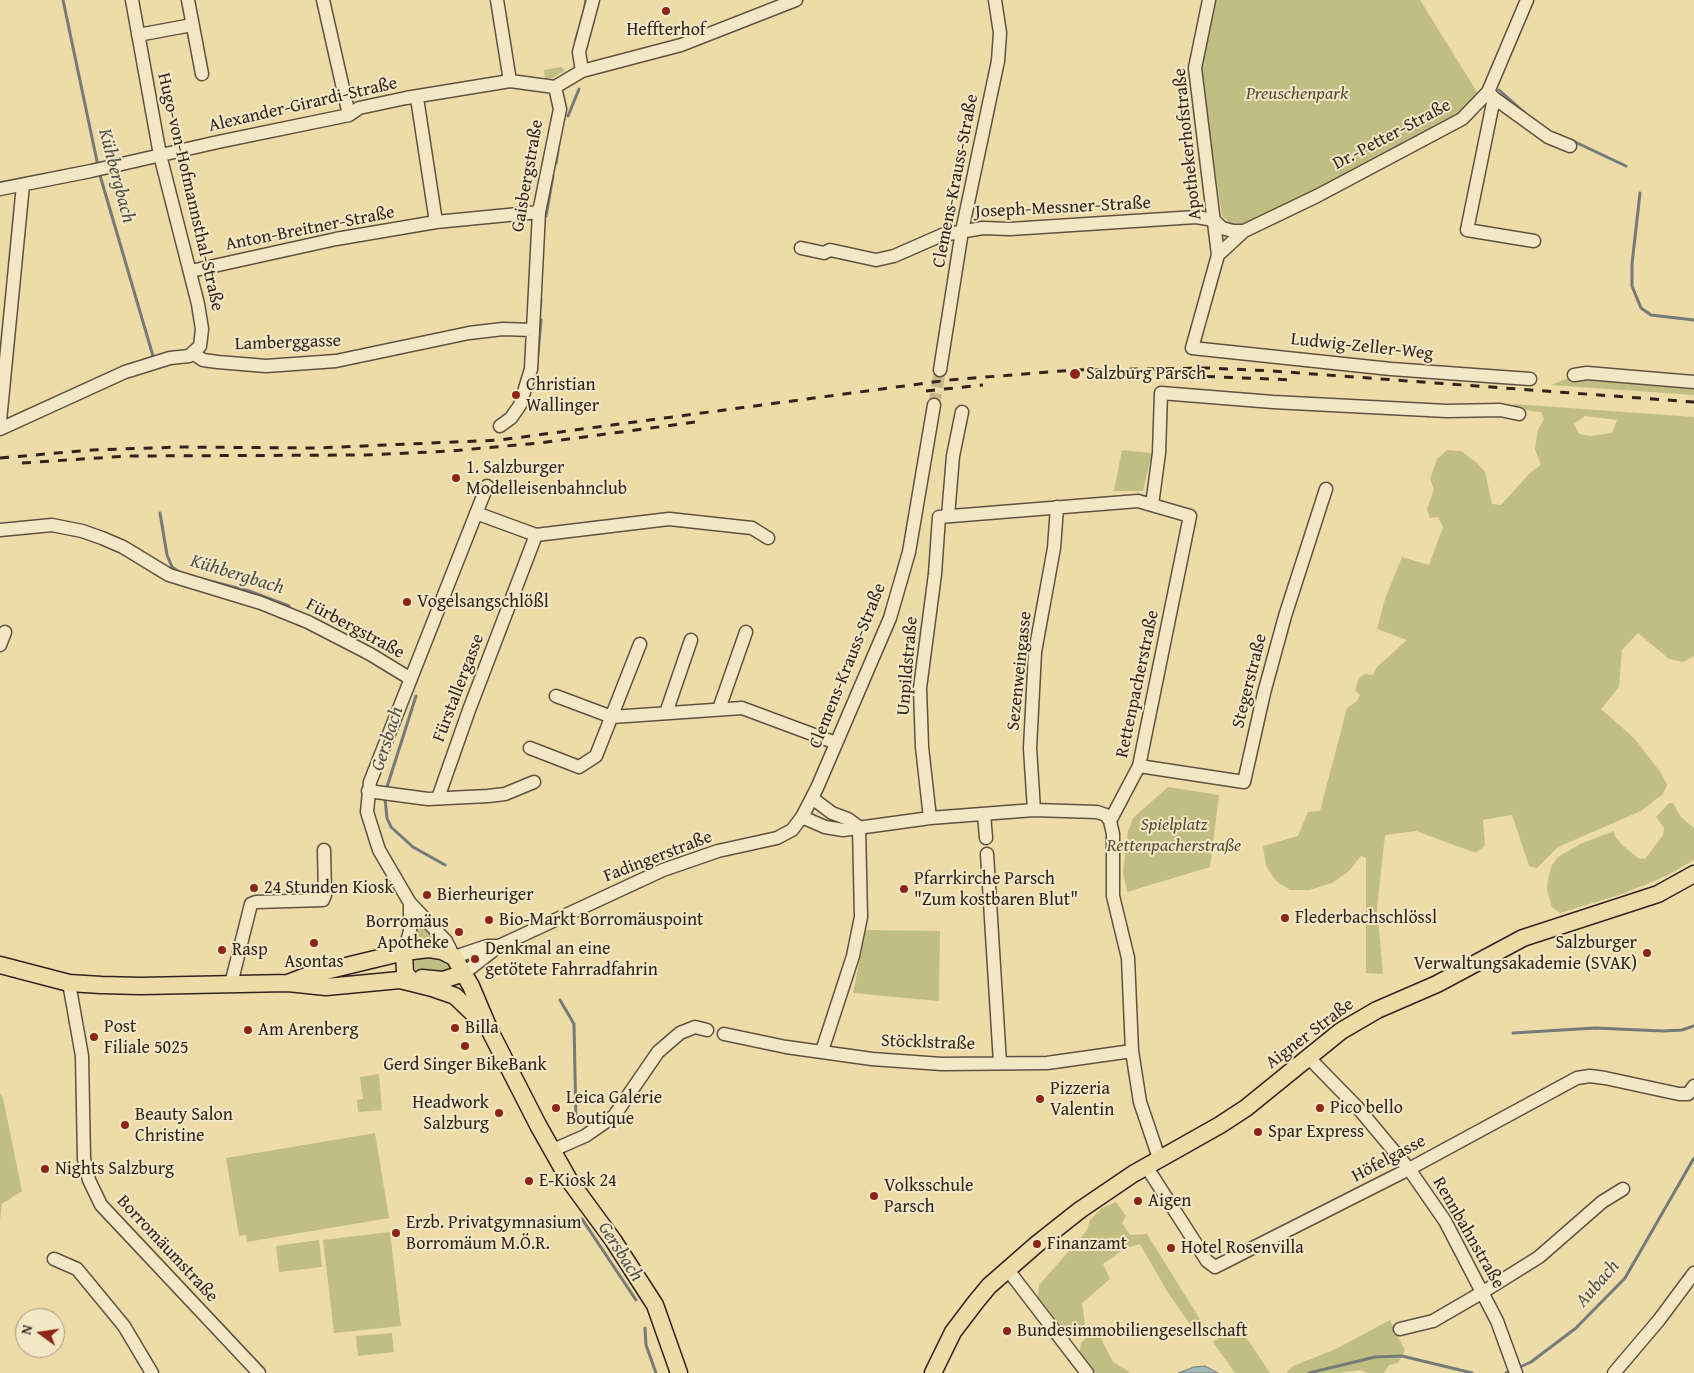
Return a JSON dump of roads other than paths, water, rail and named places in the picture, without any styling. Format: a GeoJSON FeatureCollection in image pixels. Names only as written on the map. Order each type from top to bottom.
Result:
{"type":"FeatureCollection","features":[{"type":"Feature","properties":{"kind":"main road","name":"Aigner Straße"},"geometry":{"type":"LineString","coordinates":[[933,1373],[959,1325],[989,1286],[1080,1210],[1152,1162],[1239,1112],[1358,1020],[1437,984],[1523,938],[1658,894],[1694,874]]}},
{"type":"Feature","properties":{"kind":"main road"},"geometry":{"type":"LineString","coordinates":[[288,983],[310,975],[404,952],[429,949],[442,951],[454,957],[485,1014],[490,1031],[570,1180],[613,1240],[655,1304],[679,1373]]}},
{"type":"Feature","properties":{"kind":"main road"},"geometry":{"type":"LineString","coordinates":[[404,952],[410,978]]}},
{"type":"Feature","properties":{"kind":"main road"},"geometry":{"type":"LineString","coordinates":[[0,965],[69,983],[141,986],[288,983],[326,987],[410,978],[443,980],[464,974]]}},
{"type":"Feature","properties":{"kind":"main road"},"geometry":{"type":"LineString","coordinates":[[410,978],[455,996],[490,1031]]}},
{"type":"Feature","properties":{"kind":"street","name":"Hugo-von-Hofmannsthal-Straße"},"geometry":{"type":"LineString","coordinates":[[132,0],[160,155],[184,252],[191,271],[202,329],[200,346],[194,354]]}},
{"type":"Feature","properties":{"kind":"street"},"geometry":{"type":"LineString","coordinates":[[188,0],[202,74]]}},
{"type":"Feature","properties":{"kind":"street"},"geometry":{"type":"LineString","coordinates":[[323,0],[349,115]]}},
{"type":"Feature","properties":{"kind":"street"},"geometry":{"type":"LineString","coordinates":[[497,0],[510,81]]}},
{"type":"Feature","properties":{"kind":"street"},"geometry":{"type":"LineString","coordinates":[[582,71],[579,52],[593,0]]}},
{"type":"Feature","properties":{"kind":"street"},"geometry":{"type":"LineString","coordinates":[[556,87],[582,71],[681,45],[796,0]]}},
{"type":"Feature","properties":{"kind":"street","name":"Clemens-Krauss-Straße"},"geometry":{"type":"LineString","coordinates":[[940,370],[962,231],[998,61],[1000,33],[995,0]]}},
{"type":"Feature","properties":{"kind":"street","name":"Apothekerhofstraße"},"geometry":{"type":"LineString","coordinates":[[1209,0],[1195,68],[1218,255]]}},
{"type":"Feature","properties":{"kind":"street","name":"Dr.-Petter-Straße"},"geometry":{"type":"LineString","coordinates":[[1218,255],[1244,231],[1317,196],[1462,119],[1491,95],[1527,0]]}},
{"type":"Feature","properties":{"kind":"street"},"geometry":{"type":"LineString","coordinates":[[138,35],[192,25]]}},
{"type":"Feature","properties":{"kind":"street","name":"Alexander-Girardi-Straße"},"geometry":{"type":"LineString","coordinates":[[0,188],[97,170],[349,115],[360,108],[510,81],[556,87]]}},
{"type":"Feature","properties":{"kind":"street","name":"Gaisbergstraße"},"geometry":{"type":"LineString","coordinates":[[500,426],[511,418],[520,405],[528,383],[532,356],[538,212],[560,109],[556,87]]}},
{"type":"Feature","properties":{"kind":"street"},"geometry":{"type":"LineString","coordinates":[[1534,241],[1467,230],[1491,95],[1548,137],[1570,146]]}},
{"type":"Feature","properties":{"kind":"street"},"geometry":{"type":"LineString","coordinates":[[417,98],[436,222]]}},
{"type":"Feature","properties":{"kind":"street"},"geometry":{"type":"LineString","coordinates":[[0,421],[23,185]]}},
{"type":"Feature","properties":{"kind":"street","name":"Anton-Breitner-Straße"},"geometry":{"type":"LineString","coordinates":[[191,271],[336,239],[436,222],[538,212]]}},
{"type":"Feature","properties":{"kind":"street","name":"Joseph-Messner-Straße"},"geometry":{"type":"LineString","coordinates":[[801,248],[824,253],[830,250],[876,260],[894,256],[933,238],[983,228],[1031,228],[1196,217],[1214,220]]}},
{"type":"Feature","properties":{"kind":"street"},"geometry":{"type":"LineString","coordinates":[[1214,220],[1222,228],[1244,231]]}},
{"type":"Feature","properties":{"kind":"street","name":"Ludwig-Zeller-Weg"},"geometry":{"type":"LineString","coordinates":[[1218,255],[1192,348],[1391,369],[1530,378]]}},
{"type":"Feature","properties":{"kind":"street","name":"Lamberggasse"},"geometry":{"type":"LineString","coordinates":[[194,354],[204,360],[266,366],[336,361],[469,333],[532,330]]}},
{"type":"Feature","properties":{"kind":"street"},"geometry":{"type":"LineString","coordinates":[[0,429],[125,372],[194,354]]}},
{"type":"Feature","properties":{"kind":"street"},"geometry":{"type":"LineString","coordinates":[[1574,375],[1587,373],[1694,382]]}},
{"type":"Feature","properties":{"kind":"street"},"geometry":{"type":"LineString","coordinates":[[1152,504],[1160,453],[1161,393],[1273,402],[1447,411],[1500,410],[1518,414]]}},
{"type":"Feature","properties":{"kind":"street","name":"Clemens-Krauss-Straße"},"geometry":{"type":"LineString","coordinates":[[802,817],[890,618],[898,592],[918,504],[934,405]]}},
{"type":"Feature","properties":{"kind":"street"},"geometry":{"type":"LineString","coordinates":[[944,517],[962,412]]}},
{"type":"Feature","properties":{"kind":"street"},"geometry":{"type":"LineString","coordinates":[[454,957],[446,941],[410,903],[379,850],[367,812],[368,791],[487,486]]}},
{"type":"Feature","properties":{"kind":"street","name":"Stegerstraße"},"geometry":{"type":"LineString","coordinates":[[1139,766],[1244,782],[1272,664],[1326,489]]}},
{"type":"Feature","properties":{"kind":"street","name":"Rettenpacherstraße"},"geometry":{"type":"LineString","coordinates":[[944,517],[1138,501],[1190,516],[1139,766],[1110,821]]}},
{"type":"Feature","properties":{"kind":"street","name":"Sezenweingasse"},"geometry":{"type":"LineString","coordinates":[[1034,810],[1030,748],[1035,652],[1054,548],[1057,507]]}},
{"type":"Feature","properties":{"kind":"street"},"geometry":{"type":"LineString","coordinates":[[476,514],[536,535],[669,519],[752,528],[768,538]]}},
{"type":"Feature","properties":{"kind":"street","name":"Unpildstraße"},"geometry":{"type":"LineString","coordinates":[[930,818],[922,747],[920,697],[944,517]]}},
{"type":"Feature","properties":{"kind":"street","name":"Fürbergstraße"},"geometry":{"type":"LineString","coordinates":[[0,530],[52,525],[82,531],[102,538],[123,547],[169,575],[261,603],[308,622],[370,654],[411,679]]}},
{"type":"Feature","properties":{"kind":"street","name":"Fürstallergasse"},"geometry":{"type":"LineString","coordinates":[[438,798],[469,710],[536,535]]}},
{"type":"Feature","properties":{"kind":"street"},"geometry":{"type":"LineString","coordinates":[[0,645],[5,632]]}},
{"type":"Feature","properties":{"kind":"street"},"geometry":{"type":"LineString","coordinates":[[719,709],[746,632]]}},
{"type":"Feature","properties":{"kind":"street"},"geometry":{"type":"LineString","coordinates":[[666,713],[691,640]]}},
{"type":"Feature","properties":{"kind":"street"},"geometry":{"type":"LineString","coordinates":[[530,748],[579,767],[596,756],[640,644]]}},
{"type":"Feature","properties":{"kind":"street"},"geometry":{"type":"LineString","coordinates":[[556,696],[612,717],[742,708],[836,743]]}},
{"type":"Feature","properties":{"kind":"street"},"geometry":{"type":"LineString","coordinates":[[368,791],[438,798],[505,794],[534,782]]}},
{"type":"Feature","properties":{"kind":"street"},"geometry":{"type":"LineString","coordinates":[[812,798],[832,813],[848,819],[859,827]]}},
{"type":"Feature","properties":{"kind":"street"},"geometry":{"type":"LineString","coordinates":[[802,817],[833,829],[930,818],[1034,810],[1097,812],[1106,815],[1110,821],[1113,834],[1113,896],[1128,958],[1132,1051],[1152,1162]]}},
{"type":"Feature","properties":{"kind":"street"},"geometry":{"type":"LineString","coordinates":[[984,814],[986,838]]}},
{"type":"Feature","properties":{"kind":"street","name":"Fadingerstraße"},"geometry":{"type":"LineString","coordinates":[[464,974],[499,946],[663,870],[718,851],[777,838],[792,830],[802,817]]}},
{"type":"Feature","properties":{"kind":"street"},"geometry":{"type":"LineString","coordinates":[[822,1051],[853,956],[861,917],[859,827]]}},
{"type":"Feature","properties":{"kind":"street"},"geometry":{"type":"LineString","coordinates":[[231,984],[251,904],[256,902],[323,900],[325,895],[324,850]]}},
{"type":"Feature","properties":{"kind":"street"},"geometry":{"type":"LineString","coordinates":[[987,854],[1000,1063]]}},
{"type":"Feature","properties":{"kind":"street"},"geometry":{"type":"LineString","coordinates":[[404,952],[410,931],[410,903]]}},
{"type":"Feature","properties":{"kind":"street","name":"Fadingerstraße"},"geometry":{"type":"LineString","coordinates":[[454,957],[487,946],[499,946]]}},
{"type":"Feature","properties":{"kind":"street","name":"Borromäumstraße"},"geometry":{"type":"LineString","coordinates":[[69,983],[82,1056],[84,1159],[90,1180],[101,1205],[259,1373]]}},
{"type":"Feature","properties":{"kind":"street"},"geometry":{"type":"LineString","coordinates":[[553,1150],[585,1136],[614,1116],[658,1052],[680,1033],[695,1027],[706,1030]]}},
{"type":"Feature","properties":{"kind":"street","name":"Stöcklstraße"},"geometry":{"type":"LineString","coordinates":[[724,1034],[786,1047],[872,1059],[942,1064],[1047,1063],[1132,1051]]}},
{"type":"Feature","properties":{"kind":"street","name":"Rennbahnstraße"},"geometry":{"type":"LineString","coordinates":[[1308,1057],[1358,1108],[1409,1169],[1445,1221],[1497,1321],[1515,1369]]}},
{"type":"Feature","properties":{"kind":"street","name":"Höfelgasse"},"geometry":{"type":"LineString","coordinates":[[1152,1162],[1207,1261],[1215,1267],[1409,1169],[1577,1078],[1590,1076],[1605,1078],[1679,1094],[1688,1094],[1694,1086]]}},
{"type":"Feature","properties":{"kind":"street"},"geometry":{"type":"LineString","coordinates":[[1400,1329],[1433,1321],[1539,1257],[1602,1202],[1623,1189]]}},
{"type":"Feature","properties":{"kind":"street"},"geometry":{"type":"LineString","coordinates":[[54,1259],[77,1269],[124,1326],[152,1373]]}},
{"type":"Feature","properties":{"kind":"street"},"geometry":{"type":"LineString","coordinates":[[1008,1270],[1087,1373]]}},
{"type":"Feature","properties":{"kind":"street"},"geometry":{"type":"LineString","coordinates":[[1614,1373],[1660,1320],[1694,1273]]}},
{"type":"Feature","properties":{"kind":"water"},"geometry":{"type":"Polygon","coordinates":[[[1205,1366],[1218,1373],[1178,1373],[1194,1367],[1205,1366]]]}},
{"type":"Feature","properties":{"kind":"waterway","name":"Kühbergbach"},"geometry":{"type":"LineString","coordinates":[[63,0],[98,166]]}},
{"type":"Feature","properties":{"kind":"waterway","name":"Gersbach"},"geometry":{"type":"LineString","coordinates":[[584,12],[586,0]]}},
{"type":"Feature","properties":{"kind":"waterway","name":"Gersbach"},"geometry":{"type":"LineString","coordinates":[[576,39],[579,30]]}},
{"type":"Feature","properties":{"kind":"waterway","name":"Gersbach"},"geometry":{"type":"LineString","coordinates":[[568,116],[579,89]]}},
{"type":"Feature","properties":{"kind":"waterway"},"geometry":{"type":"LineString","coordinates":[[1499,90],[1525,113]]}},
{"type":"Feature","properties":{"kind":"waterway"},"geometry":{"type":"LineString","coordinates":[[1573,141],[1626,166]]}},
{"type":"Feature","properties":{"kind":"waterway","name":"Gersbach"},"geometry":{"type":"LineString","coordinates":[[556,163],[558,150]]}},
{"type":"Feature","properties":{"kind":"waterway","name":"Kühbergbach"},"geometry":{"type":"LineString","coordinates":[[99,172],[153,356]]}},
{"type":"Feature","properties":{"kind":"waterway","name":"Gersbach"},"geometry":{"type":"LineString","coordinates":[[546,216],[553,176]]}},
{"type":"Feature","properties":{"kind":"waterway"},"geometry":{"type":"LineString","coordinates":[[1640,193],[1632,264],[1632,286],[1641,308],[1651,315],[1694,320]]}},
{"type":"Feature","properties":{"kind":"waterway","name":"Gersbach"},"geometry":{"type":"LineString","coordinates":[[540,308],[541,300]]}},
{"type":"Feature","properties":{"kind":"waterway","name":"Gersbach"},"geometry":{"type":"LineString","coordinates":[[537,364],[541,320]]}},
{"type":"Feature","properties":{"kind":"waterway","name":"Kühbergbach"},"geometry":{"type":"LineString","coordinates":[[160,513],[167,555],[172,567],[179,572]]}},
{"type":"Feature","properties":{"kind":"waterway","name":"Kühbergbach"},"geometry":{"type":"LineString","coordinates":[[202,579],[249,591],[289,606]]}},
{"type":"Feature","properties":{"kind":"waterway","name":"Gersbach"},"geometry":{"type":"LineString","coordinates":[[386,790],[416,696]]}},
{"type":"Feature","properties":{"kind":"waterway","name":"Gersbach"},"geometry":{"type":"LineString","coordinates":[[385,799],[387,818],[391,827],[413,847],[445,865]]}},
{"type":"Feature","properties":{"kind":"waterway","name":"Gersbach"},"geometry":{"type":"LineString","coordinates":[[560,1000],[574,1024],[576,1123]]}},
{"type":"Feature","properties":{"kind":"waterway","name":"Aubach"},"geometry":{"type":"LineString","coordinates":[[1513,1033],[1595,1028],[1663,1031],[1682,1030],[1694,1026]]}},
{"type":"Feature","properties":{"kind":"waterway","name":"Aubach"},"geometry":{"type":"LineString","coordinates":[[1518,1368],[1531,1362],[1576,1328],[1625,1278],[1694,1158]]}},
{"type":"Feature","properties":{"kind":"waterway","name":"Gersbach"},"geometry":{"type":"LineString","coordinates":[[582,1219],[636,1300]]}},
{"type":"Feature","properties":{"kind":"waterway","name":"Gersbach"},"geometry":{"type":"LineString","coordinates":[[645,1328],[646,1345],[656,1373]]}},
{"type":"Feature","properties":{"kind":"waterway","name":"Aubach"},"geometry":{"type":"LineString","coordinates":[[1309,1373],[1375,1357],[1402,1356],[1472,1373]]}},
{"type":"Feature","properties":{"kind":"waterway","name":"Aubach"},"geometry":{"type":"LineString","coordinates":[[1506,1373],[1512,1370]]}},
{"type":"Feature","properties":{"kind":"tunnel"},"geometry":{"type":"LineString","coordinates":[[934,405],[940,370]]}},
{"type":"Feature","properties":{"kind":"railway"},"geometry":{"type":"LineString","coordinates":[[0,458],[92,450],[180,447],[317,448],[500,440],[949,380],[1074,370],[1209,368],[1273,371],[1694,402]]}},
{"type":"Feature","properties":{"kind":"railway"},"geometry":{"type":"LineString","coordinates":[[1170,375],[1295,380]]}},
{"type":"Feature","properties":{"kind":"railway"},"geometry":{"type":"LineString","coordinates":[[926,391],[983,385]]}},
{"type":"Feature","properties":{"kind":"railway"},"geometry":{"type":"LineString","coordinates":[[22,463],[128,456],[365,455],[451,451],[539,443],[703,421]]}},
{"type":"Feature","properties":{"kind":"place","name":"Heffterhof"},"geometry":{"type":"Point","coordinates":[666,11]}},
{"type":"Feature","properties":{"kind":"place","name":"Salzburg Parsch"},"geometry":{"type":"Point","coordinates":[1075,374]}},
{"type":"Feature","properties":{"kind":"place","name":"Christian Wallinger"},"geometry":{"type":"Point","coordinates":[516,395]}},
{"type":"Feature","properties":{"kind":"place","name":"1. Salzburger Modelleisenbahnclub"},"geometry":{"type":"Point","coordinates":[456,478]}},
{"type":"Feature","properties":{"kind":"place","name":"Vogelsangschlößl"},"geometry":{"type":"Point","coordinates":[407,602]}},
{"type":"Feature","properties":{"kind":"place","name":"24 Stunden Kiosk"},"geometry":{"type":"Point","coordinates":[254,888]}},
{"type":"Feature","properties":{"kind":"place","name":"Pfarrkirche Parsch \"Zum kostbaren Blut\""},"geometry":{"type":"Point","coordinates":[904,889]}},
{"type":"Feature","properties":{"kind":"place","name":"Bierheuriger"},"geometry":{"type":"Point","coordinates":[427,895]}},
{"type":"Feature","properties":{"kind":"place","name":"Flederbachschlössl"},"geometry":{"type":"Point","coordinates":[1285,918]}},
{"type":"Feature","properties":{"kind":"place","name":"Bio-Markt Borromäuspoint"},"geometry":{"type":"Point","coordinates":[489,920]}},
{"type":"Feature","properties":{"kind":"place","name":"Borromäus Apotheke"},"geometry":{"type":"Point","coordinates":[459,932]}},
{"type":"Feature","properties":{"kind":"place","name":"Asontas"},"geometry":{"type":"Point","coordinates":[314,943]}},
{"type":"Feature","properties":{"kind":"place","name":"Rasp"},"geometry":{"type":"Point","coordinates":[222,950]}},
{"type":"Feature","properties":{"kind":"place","name":"Salzburger Verwaltungsakademie (SVAK)"},"geometry":{"type":"Point","coordinates":[1647,953]}},
{"type":"Feature","properties":{"kind":"place","name":"Denkmal an eine getötete Fahrradfahrin"},"geometry":{"type":"Point","coordinates":[475,959]}},
{"type":"Feature","properties":{"kind":"place","name":"Billa"},"geometry":{"type":"Point","coordinates":[455,1028]}},
{"type":"Feature","properties":{"kind":"place","name":"Am Arenberg"},"geometry":{"type":"Point","coordinates":[248,1030]}},
{"type":"Feature","properties":{"kind":"place","name":"Post Filiale 5025"},"geometry":{"type":"Point","coordinates":[94,1037]}},
{"type":"Feature","properties":{"kind":"place","name":"Gerd Singer BikeBank"},"geometry":{"type":"Point","coordinates":[465,1046]}},
{"type":"Feature","properties":{"kind":"place","name":"Pizzeria Valentin"},"geometry":{"type":"Point","coordinates":[1040,1099]}},
{"type":"Feature","properties":{"kind":"place","name":"Leica Galerie Boutique"},"geometry":{"type":"Point","coordinates":[556,1108]}},
{"type":"Feature","properties":{"kind":"place","name":"Pico bello"},"geometry":{"type":"Point","coordinates":[1320,1108]}},
{"type":"Feature","properties":{"kind":"place","name":"Headwork Salzburg"},"geometry":{"type":"Point","coordinates":[499,1113]}},
{"type":"Feature","properties":{"kind":"place","name":"Beauty Salon Christine"},"geometry":{"type":"Point","coordinates":[125,1125]}},
{"type":"Feature","properties":{"kind":"place","name":"Spar Express"},"geometry":{"type":"Point","coordinates":[1258,1132]}},
{"type":"Feature","properties":{"kind":"place","name":"Nights Salzburg"},"geometry":{"type":"Point","coordinates":[45,1169]}},
{"type":"Feature","properties":{"kind":"place","name":"E-Kiosk 24"},"geometry":{"type":"Point","coordinates":[529,1181]}},
{"type":"Feature","properties":{"kind":"place","name":"Volksschule Parsch"},"geometry":{"type":"Point","coordinates":[874,1196]}},
{"type":"Feature","properties":{"kind":"place","name":"Aigen"},"geometry":{"type":"Point","coordinates":[1138,1201]}},
{"type":"Feature","properties":{"kind":"place","name":"Erzb. Privatgymnasium Borromäum M.Ö.R."},"geometry":{"type":"Point","coordinates":[396,1233]}},
{"type":"Feature","properties":{"kind":"place","name":"Finanzamt"},"geometry":{"type":"Point","coordinates":[1037,1244]}},
{"type":"Feature","properties":{"kind":"place","name":"Hotel Rosenvilla"},"geometry":{"type":"Point","coordinates":[1171,1248]}},
{"type":"Feature","properties":{"kind":"place","name":"Bundesimmobiliengesellschaft"},"geometry":{"type":"Point","coordinates":[1007,1331]}},
{"type":"Feature","properties":{"kind":"park label","name":"Preuschenpark"},"geometry":{"type":"Point","coordinates":[1297,94]}},
{"type":"Feature","properties":{"kind":"park label","name":"Spielplatz Rettenpacherstraße"},"geometry":{"type":"Point","coordinates":[1174,835]}}]}
